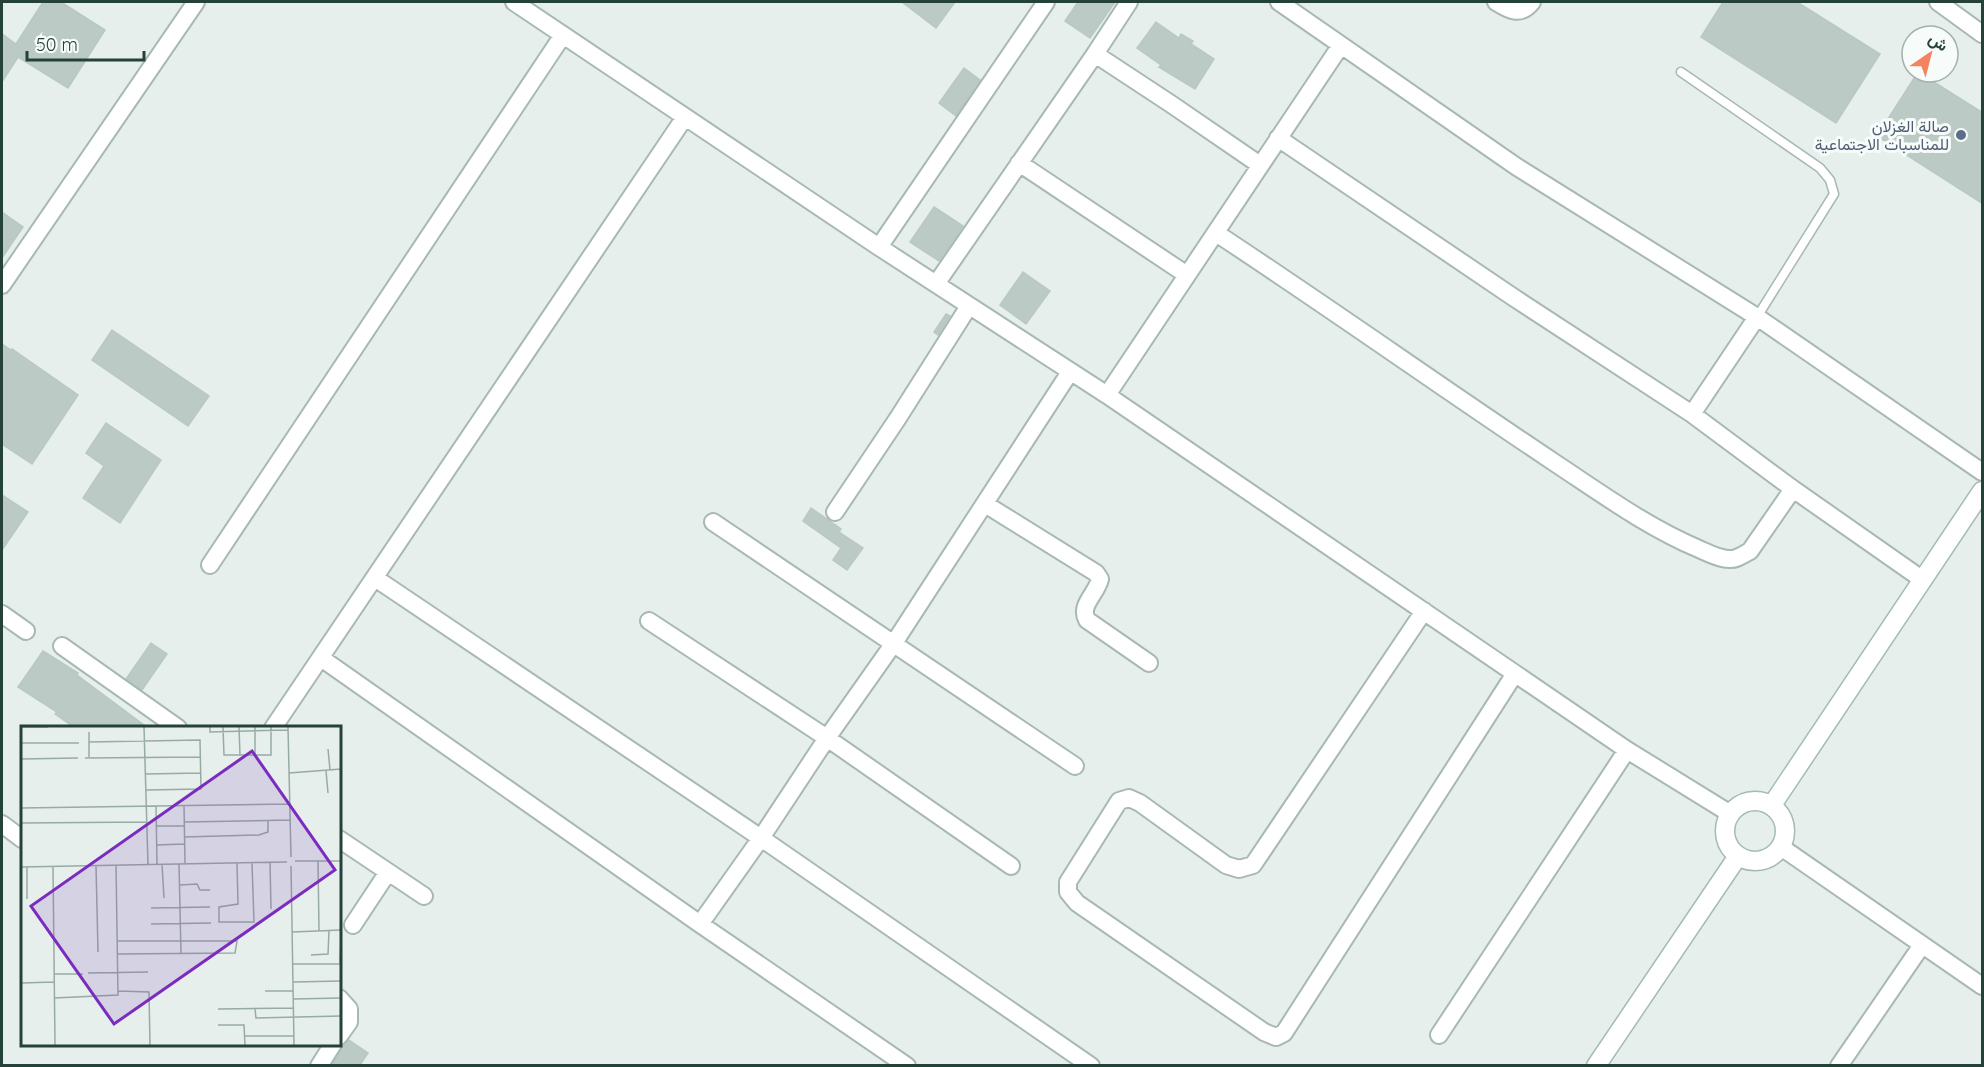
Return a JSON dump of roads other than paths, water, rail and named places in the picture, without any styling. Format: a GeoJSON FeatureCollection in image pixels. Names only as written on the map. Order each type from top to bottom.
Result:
{"type":"FeatureCollection","features":[{"type":"Feature","properties":{"kind":"street"},"geometry":{"type":"LineString","coordinates":[[2,285],[196,2]]}},
{"type":"Feature","properties":{"kind":"street"},"geometry":{"type":"LineString","coordinates":[[514,2],[879,247],[1107,395],[1514,675],[1627,750],[1730,813]]}},
{"type":"Feature","properties":{"kind":"street"},"geometry":{"type":"LineString","coordinates":[[879,247],[1046,2]]}},
{"type":"Feature","properties":{"kind":"street"},"geometry":{"type":"LineString","coordinates":[[936,284],[1129,2]]}},
{"type":"Feature","properties":{"kind":"street"},"geometry":{"type":"LineString","coordinates":[[1279,2],[1517,167],[1757,317],[1983,472]]}},
{"type":"Feature","properties":{"kind":"street"},"geometry":{"type":"LineString","coordinates":[[1496,2],[1512,12],[1521,11],[1532,2]]}},
{"type":"Feature","properties":{"kind":"street"},"geometry":{"type":"LineString","coordinates":[[1938,2],[1983,34]]}},
{"type":"Feature","properties":{"kind":"street"},"geometry":{"type":"LineString","coordinates":[[210,565],[564,35]]}},
{"type":"Feature","properties":{"kind":"street"},"geometry":{"type":"LineString","coordinates":[[1107,395],[1341,45]]}},
{"type":"Feature","properties":{"kind":"street"},"geometry":{"type":"LineString","coordinates":[[1095,54],[1260,165]]}},
{"type":"Feature","properties":{"kind":"street"},"geometry":{"type":"LineString","coordinates":[[274,726],[686,117]]}},
{"type":"Feature","properties":{"kind":"street"},"geometry":{"type":"LineString","coordinates":[[1278,138],[1513,297],[1692,414],[1793,489],[1923,580]]}},
{"type":"Feature","properties":{"kind":"street"},"geometry":{"type":"LineString","coordinates":[[1019,163],[1187,275]]}},
{"type":"Feature","properties":{"kind":"street"},"geometry":{"type":"LineString","coordinates":[[1216,232],[1594,489],[1639,519],[1673,537],[1719,557],[1730,560],[1742,556],[1750,551],[1793,489]]}},
{"type":"Feature","properties":{"kind":"street"},"geometry":{"type":"LineString","coordinates":[[835,512],[969,306]]}},
{"type":"Feature","properties":{"kind":"street"},"geometry":{"type":"LineString","coordinates":[[1692,414],[1757,317]]}},
{"type":"Feature","properties":{"kind":"street"},"geometry":{"type":"LineString","coordinates":[[700,924],[894,643],[1070,372]]}},
{"type":"Feature","properties":{"kind":"street"},"geometry":{"type":"LineString","coordinates":[[1772,806],[1983,491]]}},
{"type":"Feature","properties":{"kind":"street"},"geometry":{"type":"LineString","coordinates":[[985,504],[1096,573],[1100,579],[1098,589],[1084,608],[1087,620],[1149,663]]}},
{"type":"Feature","properties":{"kind":"street"},"geometry":{"type":"LineString","coordinates":[[713,522],[1075,766]]}},
{"type":"Feature","properties":{"kind":"street"},"geometry":{"type":"LineString","coordinates":[[375,578],[761,838],[1091,1065]]}},
{"type":"Feature","properties":{"kind":"street"},"geometry":{"type":"LineString","coordinates":[[1424,611],[1252,865],[1239,868],[1226,865],[1140,803],[1129,798],[1119,801],[1068,882],[1068,892],[1077,903],[1276,1038],[1284,1032],[1514,675]]}},
{"type":"Feature","properties":{"kind":"street"},"geometry":{"type":"LineString","coordinates":[[2,614],[26,631]]}},
{"type":"Feature","properties":{"kind":"street"},"geometry":{"type":"LineString","coordinates":[[649,621],[827,738],[1011,867]]}},
{"type":"Feature","properties":{"kind":"street"},"geometry":{"type":"LineString","coordinates":[[62,646],[175,726]]}},
{"type":"Feature","properties":{"kind":"street"},"geometry":{"type":"LineString","coordinates":[[321,658],[700,924],[907,1065]]}},
{"type":"Feature","properties":{"kind":"street"},"geometry":{"type":"LineString","coordinates":[[1439,1035],[1627,750]]}},
{"type":"Feature","properties":{"kind":"street"},"geometry":{"type":"LineString","coordinates":[[1754,800],[1763,801],[1772,806],[1784,820],[1785,829],[1781,847],[1775,854],[1756,861],[1738,856],[1730,849],[1724,832],[1725,822],[1730,813],[1736,806],[1754,800]]}},
{"type":"Feature","properties":{"kind":"street"},"geometry":{"type":"LineString","coordinates":[[2,824],[21,838]]}},
{"type":"Feature","properties":{"kind":"street"},"geometry":{"type":"LineString","coordinates":[[340,840],[424,896]]}},
{"type":"Feature","properties":{"kind":"street"},"geometry":{"type":"LineString","coordinates":[[1781,847],[1983,986]]}},
{"type":"Feature","properties":{"kind":"street"},"geometry":{"type":"LineString","coordinates":[[1596,1065],[1738,856]]}},
{"type":"Feature","properties":{"kind":"street"},"geometry":{"type":"LineString","coordinates":[[353,925],[388,872]]}},
{"type":"Feature","properties":{"kind":"street"},"geometry":{"type":"LineString","coordinates":[[1839,1065],[1922,945]]}},
{"type":"Feature","properties":{"kind":"street"},"geometry":{"type":"LineString","coordinates":[[340,999],[349,1009],[349,1022],[340,1035]]}},
{"type":"Feature","properties":{"kind":"street"},"geometry":{"type":"LineString","coordinates":[[319,1065],[332,1046]]}},
{"type":"Feature","properties":{"kind":"lane"},"geometry":{"type":"LineString","coordinates":[[1681,72],[1820,168],[1830,180],[1834,194],[1757,317]]}},
{"type":"Feature","properties":{"kind":"place","name":"صالة الغزلان للمناسبات الاجتماعية"},"geometry":{"type":"Point","coordinates":[1961,135]}}]}
